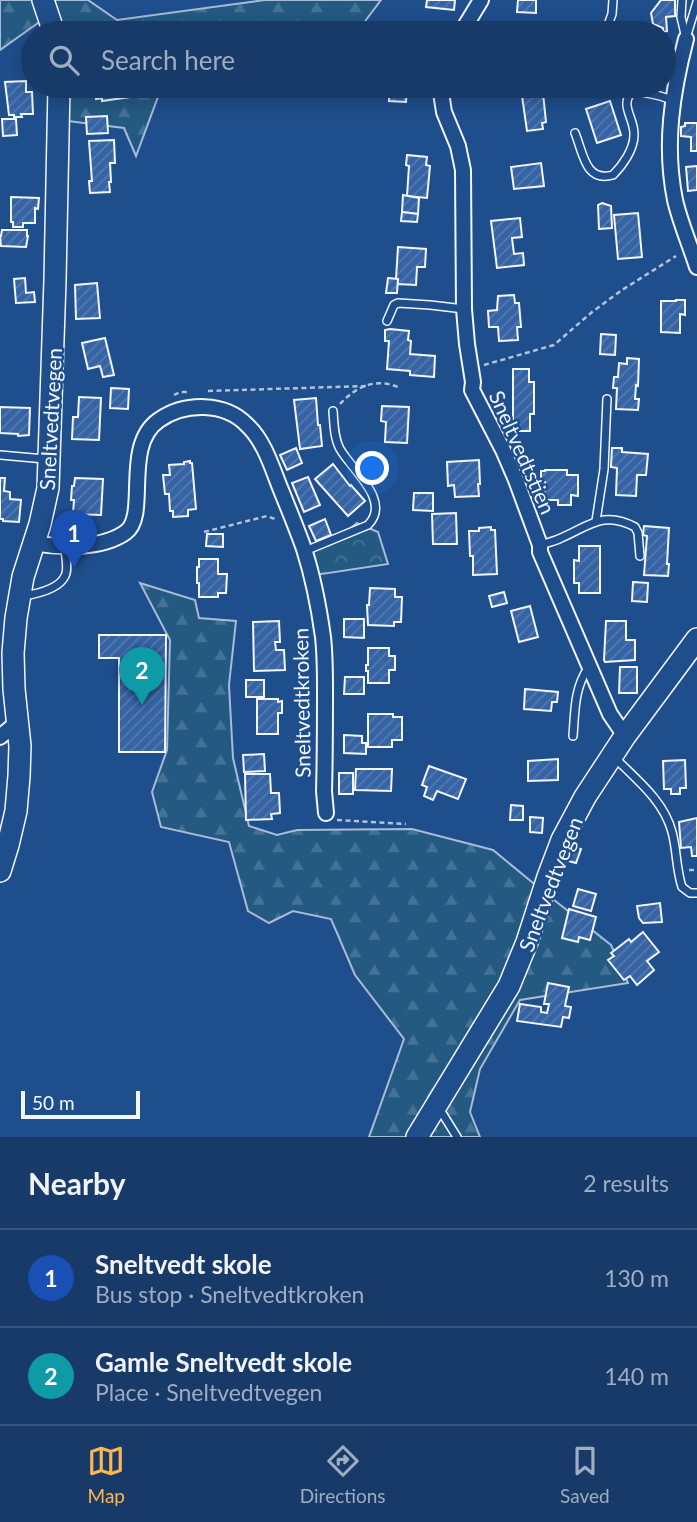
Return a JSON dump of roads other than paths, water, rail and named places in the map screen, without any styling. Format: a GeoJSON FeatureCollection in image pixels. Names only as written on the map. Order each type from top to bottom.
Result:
{"type":"FeatureCollection","features":[{"type":"Feature","properties":{"kind":"main road"},"geometry":{"type":"LineString","coordinates":[[43,0],[50,21]]}},
{"type":"Feature","properties":{"kind":"main road","name":"Sneltvedtvegen"},"geometry":{"type":"LineString","coordinates":[[0,871],[16,811],[19,776],[20,746],[9,731],[19,596],[46,502],[59,98]]}},
{"type":"Feature","properties":{"kind":"main road","name":"Sneltvedtvegen"},"geometry":{"type":"LineString","coordinates":[[417,1137],[509,986],[562,840],[585,797],[625,736],[697,639]]}},
{"type":"Feature","properties":{"kind":"street"},"geometry":{"type":"LineString","coordinates":[[468,21],[481,0]]}},
{"type":"Feature","properties":{"kind":"street"},"geometry":{"type":"LineString","coordinates":[[676,87],[686,39]]}},
{"type":"Feature","properties":{"kind":"street","name":"Sneltvedtstien"},"geometry":{"type":"LineString","coordinates":[[442,98],[463,170],[464,309],[472,390],[508,460],[540,545],[540,552],[589,667],[610,714],[625,736]]}},
{"type":"Feature","properties":{"kind":"street"},"geometry":{"type":"LineString","coordinates":[[674,98],[669,159],[676,202],[697,267]]}},
{"type":"Feature","properties":{"kind":"street","name":"Sneltvedtkroken"},"geometry":{"type":"LineString","coordinates":[[33,543],[65,547],[107,541],[128,531],[135,510],[140,451],[148,431],[158,421],[174,412],[214,408],[232,414],[249,426],[266,452],[295,526],[319,611],[323,639],[326,813]]}},
{"type":"Feature","properties":{"kind":"lane"},"geometry":{"type":"LineString","coordinates":[[609,21],[613,0]]}},
{"type":"Feature","properties":{"kind":"lane"},"geometry":{"type":"LineString","coordinates":[[682,0],[681,17],[686,39]]}},
{"type":"Feature","properties":{"kind":"lane"},"geometry":{"type":"LineString","coordinates":[[686,39],[697,2]]}},
{"type":"Feature","properties":{"kind":"lane"},"geometry":{"type":"LineString","coordinates":[[575,133],[591,172],[600,176],[613,175],[627,158],[634,139],[626,102],[628,98]]}},
{"type":"Feature","properties":{"kind":"lane"},"geometry":{"type":"LineString","coordinates":[[665,98],[673,101]]}},
{"type":"Feature","properties":{"kind":"lane"},"geometry":{"type":"LineString","coordinates":[[387,321],[394,305],[398,303],[464,309]]}},
{"type":"Feature","properties":{"kind":"lane"},"geometry":{"type":"LineString","coordinates":[[596,521],[604,469],[607,399]]}},
{"type":"Feature","properties":{"kind":"lane"},"geometry":{"type":"LineString","coordinates":[[304,551],[368,525],[376,512],[371,490],[340,449],[335,434],[333,411]]}},
{"type":"Feature","properties":{"kind":"lane"},"geometry":{"type":"LineString","coordinates":[[0,455],[49,459]]}},
{"type":"Feature","properties":{"kind":"lane"},"geometry":{"type":"LineString","coordinates":[[540,545],[596,521],[611,520],[635,527],[640,542],[640,556]]}},
{"type":"Feature","properties":{"kind":"lane"},"geometry":{"type":"LineString","coordinates":[[19,596],[45,590],[65,578],[65,547]]}},
{"type":"Feature","properties":{"kind":"lane"},"geometry":{"type":"LineString","coordinates":[[573,736],[575,698],[581,679],[589,667]]}},
{"type":"Feature","properties":{"kind":"lane"},"geometry":{"type":"LineString","coordinates":[[612,755],[664,811],[672,829],[682,887],[690,893],[697,893]]}},
{"type":"Feature","properties":{"kind":"lane"},"geometry":{"type":"LineString","coordinates":[[438,1105],[457,1137]]}},
{"type":"Feature","properties":{"kind":"place","name":"Sneltvedt skole"},"geometry":{"type":"Point","coordinates":[74,568]}},
{"type":"Feature","properties":{"kind":"place","name":"Gamle Sneltvedt skole"},"geometry":{"type":"Point","coordinates":[142,705]}}]}
